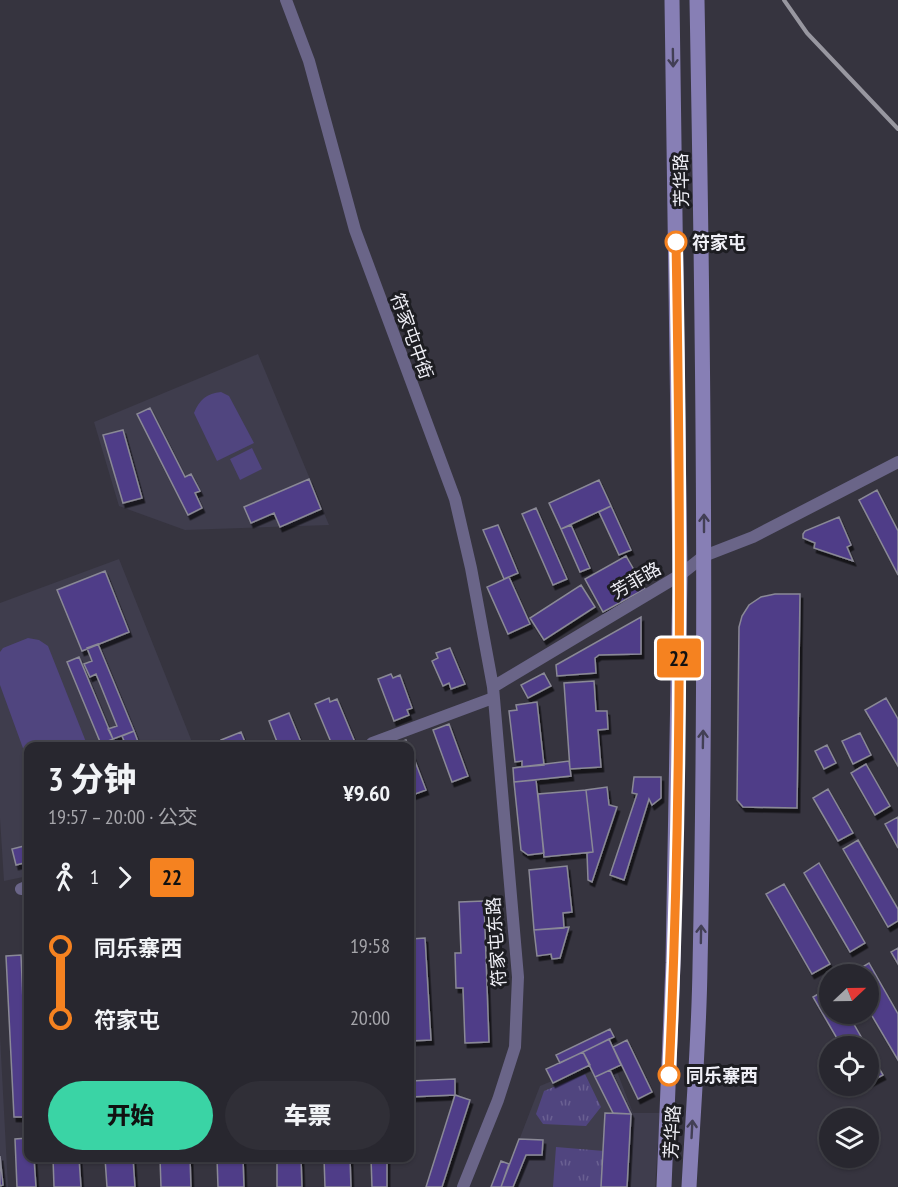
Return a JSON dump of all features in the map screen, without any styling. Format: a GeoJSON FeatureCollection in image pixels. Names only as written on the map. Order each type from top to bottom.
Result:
{"type":"FeatureCollection","features":[{"type":"Feature","properties":{"kind":"main road","name":"芳华路"},"geometry":{"type":"LineString","coordinates":[[664,1187],[674,963],[681,575],[672,0]]}},
{"type":"Feature","properties":{"kind":"main road","name":"芳华路"},"geometry":{"type":"LineString","coordinates":[[689,1187],[700,970],[704,556],[703,309],[697,0]]}},
{"type":"Feature","properties":{"kind":"street","name":"符家屯中街"},"geometry":{"type":"LineString","coordinates":[[286,0],[309,61],[355,230],[455,499],[471,568],[493,692]]}},
{"type":"Feature","properties":{"kind":"street","name":"芳菲路"},"geometry":{"type":"LineString","coordinates":[[374,742],[493,692],[681,575],[704,556],[753,537],[898,462]]}},
{"type":"Feature","properties":{"kind":"street","name":"符家屯东路"},"geometry":{"type":"LineString","coordinates":[[464,1187],[498,1100],[515,1047],[518,977],[493,692]]}},
{"type":"Feature","properties":{"kind":"shaded area"},"geometry":{"type":"Polygon","coordinates":[[[258,354],[329,525],[185,530],[119,506],[94,422],[258,354]]]}},
{"type":"Feature","properties":{"kind":"shaded area"},"geometry":{"type":"Polygon","coordinates":[[[119,559],[192,742],[24,742],[24,877],[4,881],[0,818],[0,603],[119,559]]]}},
{"type":"Feature","properties":{"kind":"shaded area"},"geometry":{"type":"Polygon","coordinates":[[[0,1036],[8,1187],[0,1187],[0,1036]]]}},
{"type":"Feature","properties":{"kind":"shaded area"},"geometry":{"type":"Polygon","coordinates":[[[590,1065],[596,1077],[616,1069],[633,1113],[660,1113],[655,1187],[501,1187],[540,1086],[590,1065]]]}},
{"type":"Feature","properties":{"kind":"green space"},"geometry":{"type":"Polygon","coordinates":[[[221,392],[229,396],[254,443],[217,461],[194,413],[204,398],[221,392]]]}},
{"type":"Feature","properties":{"kind":"green space"},"geometry":{"type":"Polygon","coordinates":[[[252,448],[262,469],[240,480],[230,459],[252,448]]]}},
{"type":"Feature","properties":{"kind":"green space"},"geometry":{"type":"Polygon","coordinates":[[[28,638],[39,640],[48,646],[86,742],[24,742],[24,751],[0,685],[0,652],[3,648],[28,638]]]}},
{"type":"Feature","properties":{"kind":"green space"},"geometry":{"type":"Polygon","coordinates":[[[585,1074],[601,1107],[586,1126],[543,1124],[536,1114],[544,1091],[585,1074]]]}},
{"type":"Feature","properties":{"kind":"green space"},"geometry":{"type":"Polygon","coordinates":[[[556,1147],[604,1151],[601,1187],[553,1187],[556,1147]]]}},
{"type":"Feature","properties":{"kind":"building"},"geometry":{"type":"Polygon","coordinates":[[[150,408],[185,477],[191,474],[200,491],[195,493],[202,508],[188,515],[137,414],[150,408]]]}},
{"type":"Feature","properties":{"kind":"building"},"geometry":{"type":"Polygon","coordinates":[[[123,430],[142,498],[123,503],[103,435],[123,430]]]}},
{"type":"Feature","properties":{"kind":"building"},"geometry":{"type":"Polygon","coordinates":[[[309,479],[321,509],[280,527],[274,513],[251,523],[244,507],[309,479]]]}},
{"type":"Feature","properties":{"kind":"building"},"geometry":{"type":"Polygon","coordinates":[[[599,480],[611,506],[561,529],[549,503],[599,480]]]}},
{"type":"Feature","properties":{"kind":"building"},"geometry":{"type":"Polygon","coordinates":[[[877,490],[898,531],[898,575],[859,500],[877,490]]]}},
{"type":"Feature","properties":{"kind":"building"},"geometry":{"type":"Polygon","coordinates":[[[611,506],[631,550],[619,555],[599,512],[611,506]]]}},
{"type":"Feature","properties":{"kind":"building"},"geometry":{"type":"Polygon","coordinates":[[[536,508],[567,579],[553,585],[522,514],[536,508]]]}},
{"type":"Feature","properties":{"kind":"building"},"geometry":{"type":"Polygon","coordinates":[[[839,517],[851,545],[847,547],[853,561],[814,548],[815,543],[803,538],[805,531],[839,517]]]}},
{"type":"Feature","properties":{"kind":"building"},"geometry":{"type":"Polygon","coordinates":[[[498,525],[518,573],[504,579],[483,530],[498,525]]]}},
{"type":"Feature","properties":{"kind":"building"},"geometry":{"type":"Polygon","coordinates":[[[571,525],[590,568],[580,572],[561,529],[571,525]]]}},
{"type":"Feature","properties":{"kind":"building"},"geometry":{"type":"Polygon","coordinates":[[[626,556],[645,589],[603,612],[585,579],[626,556]]]}},
{"type":"Feature","properties":{"kind":"building"},"geometry":{"type":"Polygon","coordinates":[[[105,571],[129,632],[82,651],[57,590],[105,571]]]}},
{"type":"Feature","properties":{"kind":"building"},"geometry":{"type":"Polygon","coordinates":[[[509,577],[530,624],[508,634],[487,587],[509,577]]]}},
{"type":"Feature","properties":{"kind":"building"},"geometry":{"type":"Polygon","coordinates":[[[581,585],[595,607],[544,640],[530,618],[581,585]]]}},
{"type":"Feature","properties":{"kind":"building"},"geometry":{"type":"Polygon","coordinates":[[[775,594],[800,594],[797,808],[743,807],[737,800],[739,627],[742,616],[749,605],[761,597],[775,594]]]}},
{"type":"Feature","properties":{"kind":"building"},"geometry":{"type":"Polygon","coordinates":[[[641,617],[641,654],[599,655],[595,658],[596,673],[557,676],[556,665],[641,617]]]}},
{"type":"Feature","properties":{"kind":"building"},"geometry":{"type":"Polygon","coordinates":[[[98,644],[134,731],[113,739],[108,729],[117,726],[96,674],[90,677],[84,664],[92,661],[87,648],[98,644]]]}},
{"type":"Feature","properties":{"kind":"building"},"geometry":{"type":"Polygon","coordinates":[[[450,648],[465,684],[451,689],[449,683],[443,686],[432,661],[438,658],[436,653],[450,648]]]}},
{"type":"Feature","properties":{"kind":"building"},"geometry":{"type":"Polygon","coordinates":[[[79,657],[113,739],[100,742],[67,662],[79,657]]]}},
{"type":"Feature","properties":{"kind":"building"},"geometry":{"type":"Polygon","coordinates":[[[544,673],[551,686],[528,698],[521,685],[544,673]]]}},
{"type":"Feature","properties":{"kind":"building"},"geometry":{"type":"Polygon","coordinates":[[[391,674],[393,678],[400,675],[412,708],[407,710],[409,715],[394,721],[378,679],[391,674]]]}},
{"type":"Feature","properties":{"kind":"building"},"geometry":{"type":"Polygon","coordinates":[[[594,681],[596,711],[607,711],[608,729],[598,730],[601,767],[570,769],[564,683],[594,681]]]}},
{"type":"Feature","properties":{"kind":"building"},"geometry":{"type":"Polygon","coordinates":[[[329,698],[330,702],[337,699],[355,742],[331,742],[315,704],[329,698]]]}},
{"type":"Feature","properties":{"kind":"building"},"geometry":{"type":"Polygon","coordinates":[[[886,698],[898,719],[898,766],[865,710],[886,698]]]}},
{"type":"Feature","properties":{"kind":"building"},"geometry":{"type":"Polygon","coordinates":[[[537,702],[544,765],[522,767],[522,761],[515,762],[509,711],[517,710],[516,705],[537,702]]]}},
{"type":"Feature","properties":{"kind":"building"},"geometry":{"type":"Polygon","coordinates":[[[289,713],[301,742],[277,742],[269,721],[289,713]]]}},
{"type":"Feature","properties":{"kind":"building"},"geometry":{"type":"Polygon","coordinates":[[[449,724],[468,776],[452,782],[433,730],[449,724]]]}},
{"type":"Feature","properties":{"kind":"building"},"geometry":{"type":"Polygon","coordinates":[[[134,731],[138,742],[125,742],[122,736],[134,731]]]}},
{"type":"Feature","properties":{"kind":"building"},"geometry":{"type":"Polygon","coordinates":[[[241,732],[245,742],[222,742],[221,740],[241,732]]]}},
{"type":"Feature","properties":{"kind":"building"},"geometry":{"type":"Polygon","coordinates":[[[860,733],[871,755],[853,764],[842,741],[860,733]]]}},
{"type":"Feature","properties":{"kind":"building"},"geometry":{"type":"Polygon","coordinates":[[[827,745],[836,763],[824,769],[815,751],[827,745]]]}},
{"type":"Feature","properties":{"kind":"building"},"geometry":{"type":"Polygon","coordinates":[[[414,758],[426,790],[414,794],[414,758]]]}},
{"type":"Feature","properties":{"kind":"building"},"geometry":{"type":"Polygon","coordinates":[[[569,761],[571,776],[514,782],[513,768],[569,761]]]}},
{"type":"Feature","properties":{"kind":"building"},"geometry":{"type":"Polygon","coordinates":[[[866,764],[890,806],[875,815],[851,773],[866,764]]]}},
{"type":"Feature","properties":{"kind":"building"},"geometry":{"type":"Polygon","coordinates":[[[634,777],[661,777],[661,798],[652,805],[649,799],[624,880],[610,875],[637,794],[632,793],[634,777]]]}},
{"type":"Feature","properties":{"kind":"building"},"geometry":{"type":"Polygon","coordinates":[[[536,780],[544,853],[528,855],[521,850],[514,782],[536,780]]]}},
{"type":"Feature","properties":{"kind":"building"},"geometry":{"type":"Polygon","coordinates":[[[607,787],[609,805],[617,807],[592,882],[588,880],[587,853],[593,852],[586,790],[607,787]]]}},
{"type":"Feature","properties":{"kind":"building"},"geometry":{"type":"Polygon","coordinates":[[[828,789],[853,833],[838,841],[813,798],[828,789]]]}},
{"type":"Feature","properties":{"kind":"building"},"geometry":{"type":"Polygon","coordinates":[[[586,790],[593,852],[544,857],[538,794],[586,790]]]}},
{"type":"Feature","properties":{"kind":"building"},"geometry":{"type":"Polygon","coordinates":[[[898,817],[898,848],[885,824],[898,817]]]}},
{"type":"Feature","properties":{"kind":"building"},"geometry":{"type":"Polygon","coordinates":[[[858,840],[898,909],[898,921],[888,927],[843,849],[858,840]]]}},
{"type":"Feature","properties":{"kind":"building"},"geometry":{"type":"Polygon","coordinates":[[[24,846],[24,863],[16,865],[12,849],[24,846]]]}},
{"type":"Feature","properties":{"kind":"building"},"geometry":{"type":"Polygon","coordinates":[[[819,863],[865,943],[850,952],[804,873],[819,863]]]}},
{"type":"Feature","properties":{"kind":"building"},"geometry":{"type":"Polygon","coordinates":[[[567,866],[572,912],[563,913],[564,928],[534,930],[529,870],[567,866]]]}},
{"type":"Feature","properties":{"kind":"building"},"geometry":{"type":"Polygon","coordinates":[[[784,884],[830,964],[819,964],[819,970],[812,974],[766,894],[784,884]]]}},
{"type":"Feature","properties":{"kind":"building"},"geometry":{"type":"Polygon","coordinates":[[[484,901],[489,1042],[465,1043],[463,988],[456,988],[455,953],[461,953],[459,902],[484,901]]]}},
{"type":"Feature","properties":{"kind":"building"},"geometry":{"type":"Polygon","coordinates":[[[569,927],[560,958],[552,959],[551,954],[537,956],[534,930],[569,927]]]}},
{"type":"Feature","properties":{"kind":"building"},"geometry":{"type":"Polygon","coordinates":[[[425,938],[431,1040],[414,1041],[414,939],[425,938]]]}},
{"type":"Feature","properties":{"kind":"building"},"geometry":{"type":"Polygon","coordinates":[[[898,948],[898,964],[891,952],[898,948]]]}},
{"type":"Feature","properties":{"kind":"building"},"geometry":{"type":"Polygon","coordinates":[[[21,955],[24,1117],[14,1117],[6,956],[21,955]]]}},
{"type":"Feature","properties":{"kind":"building"},"geometry":{"type":"Polygon","coordinates":[[[879,981],[898,1014],[898,1060],[877,1024],[879,1024],[879,981]]]}},
{"type":"Feature","properties":{"kind":"building"},"geometry":{"type":"Polygon","coordinates":[[[819,993],[819,1007],[813,997],[819,993]]]}},
{"type":"Feature","properties":{"kind":"building"},"geometry":{"type":"Polygon","coordinates":[[[829,1024],[854,1024],[861,1036],[836,1036],[829,1024]]]}},
{"type":"Feature","properties":{"kind":"building"},"geometry":{"type":"Polygon","coordinates":[[[610,1029],[614,1037],[560,1063],[556,1055],[610,1029]]]}},
{"type":"Feature","properties":{"kind":"building"},"geometry":{"type":"Polygon","coordinates":[[[609,1039],[621,1065],[595,1077],[583,1052],[609,1039]]]}},
{"type":"Feature","properties":{"kind":"building"},"geometry":{"type":"Polygon","coordinates":[[[627,1040],[652,1092],[638,1099],[613,1047],[627,1040]]]}},
{"type":"Feature","properties":{"kind":"building"},"geometry":{"type":"Polygon","coordinates":[[[583,1052],[590,1065],[553,1083],[546,1069],[583,1052]]]}},
{"type":"Feature","properties":{"kind":"building"},"geometry":{"type":"Polygon","coordinates":[[[610,1070],[631,1114],[613,1113],[595,1077],[610,1070]]]}},
{"type":"Feature","properties":{"kind":"building"},"geometry":{"type":"Polygon","coordinates":[[[455,1079],[455,1095],[414,1097],[414,1081],[455,1079]]]}},
{"type":"Feature","properties":{"kind":"building"},"geometry":{"type":"Polygon","coordinates":[[[455,1095],[470,1100],[442,1187],[426,1187],[455,1095]]]}},
{"type":"Feature","properties":{"kind":"building"},"geometry":{"type":"Polygon","coordinates":[[[605,1113],[631,1114],[627,1187],[601,1187],[605,1113]]]}},
{"type":"Feature","properties":{"kind":"building"},"geometry":{"type":"Polygon","coordinates":[[[24,1138],[24,1162],[34,1162],[36,1187],[17,1187],[15,1139],[24,1138]]]}},
{"type":"Feature","properties":{"kind":"building"},"geometry":{"type":"Polygon","coordinates":[[[519,1139],[543,1140],[542,1155],[526,1155],[513,1187],[501,1187],[519,1139]]]}},
{"type":"Feature","properties":{"kind":"building"},"geometry":{"type":"Polygon","coordinates":[[[0,1156],[3,1185],[0,1186],[0,1156]]]}},
{"type":"Feature","properties":{"kind":"building"},"geometry":{"type":"Polygon","coordinates":[[[501,1161],[509,1164],[501,1187],[491,1187],[501,1161]]]}},
{"type":"Feature","properties":{"kind":"building"},"geometry":{"type":"Polygon","coordinates":[[[53,1162],[79,1162],[81,1187],[54,1187],[53,1162]]]}},
{"type":"Feature","properties":{"kind":"building"},"geometry":{"type":"Polygon","coordinates":[[[105,1162],[133,1162],[135,1187],[107,1187],[105,1162]]]}},
{"type":"Feature","properties":{"kind":"building"},"geometry":{"type":"Polygon","coordinates":[[[160,1162],[190,1162],[191,1187],[161,1187],[160,1162]]]}},
{"type":"Feature","properties":{"kind":"building"},"geometry":{"type":"Polygon","coordinates":[[[217,1162],[243,1162],[244,1187],[218,1187],[217,1162]]]}},
{"type":"Feature","properties":{"kind":"building"},"geometry":{"type":"Polygon","coordinates":[[[277,1162],[301,1162],[302,1187],[277,1187],[277,1162]]]}},
{"type":"Feature","properties":{"kind":"building"},"geometry":{"type":"Polygon","coordinates":[[[324,1162],[350,1162],[351,1187],[325,1187],[324,1162]]]}},
{"type":"Feature","properties":{"kind":"building"},"geometry":{"type":"Polygon","coordinates":[[[371,1162],[387,1162],[387,1187],[372,1187],[371,1162]]]}},
{"type":"Feature","properties":{"kind":"railway"},"geometry":{"type":"LineString","coordinates":[[784,0],[807,33],[898,129]]}},
{"type":"Feature","properties":{"kind":"bus line","name":"22"},"geometry":{"type":"LineString","coordinates":[[669,1075],[674,963],[681,575],[676,242]]}},
{"type":"Feature","properties":{"kind":"place","name":"符家屯"},"geometry":{"type":"Point","coordinates":[676,242]}},
{"type":"Feature","properties":{"kind":"place","name":"同乐寨西"},"geometry":{"type":"Point","coordinates":[669,1075]}}]}
